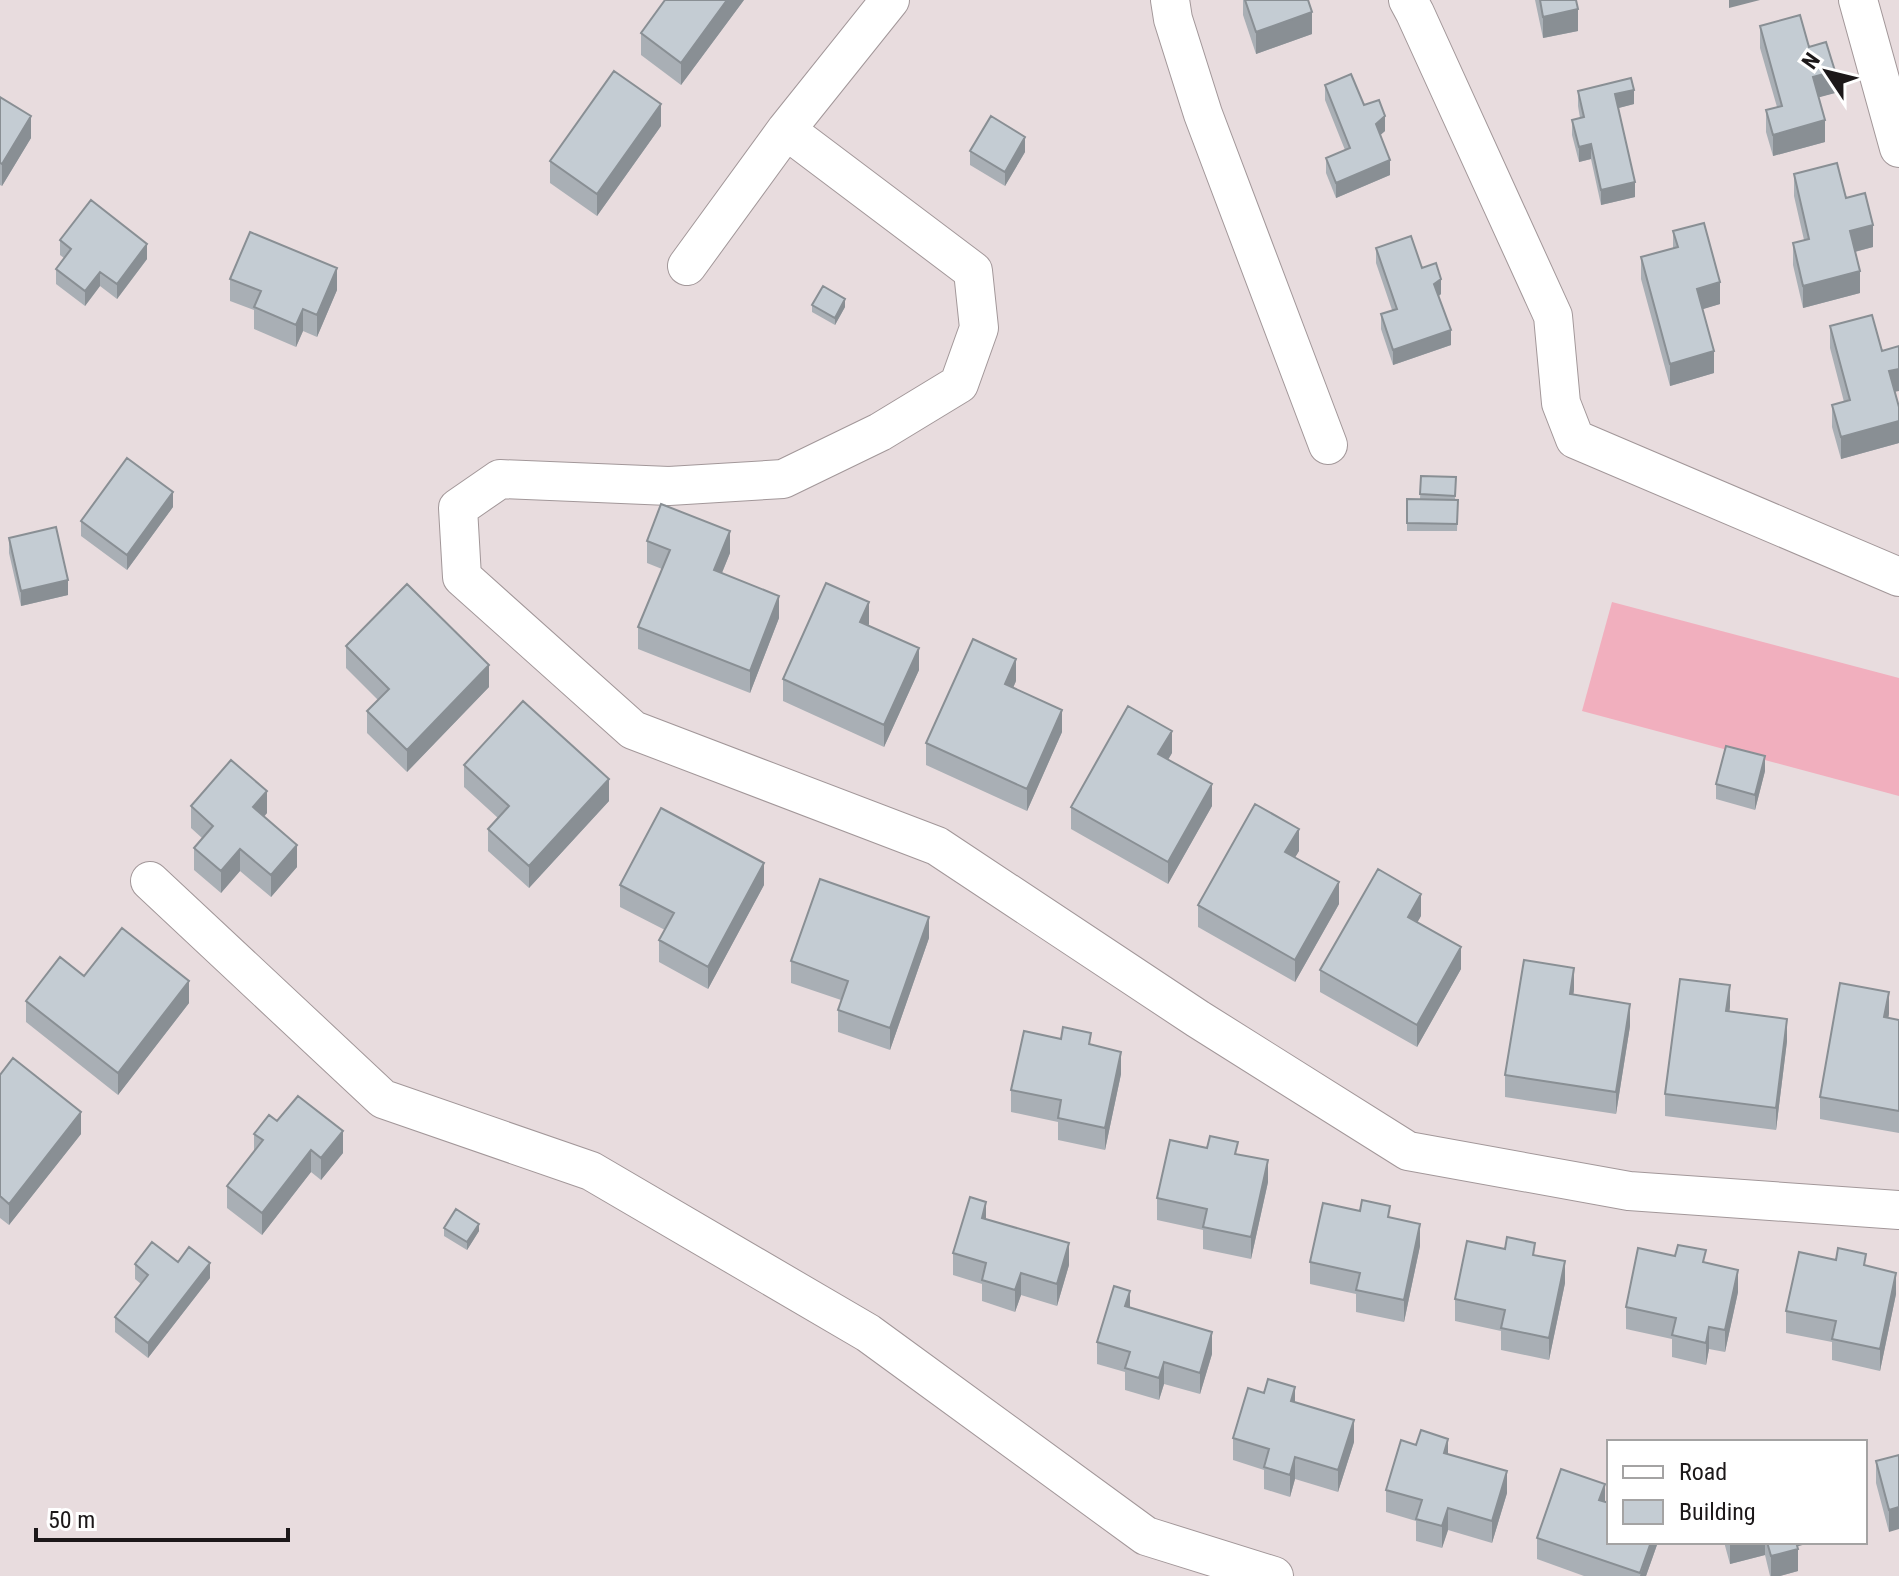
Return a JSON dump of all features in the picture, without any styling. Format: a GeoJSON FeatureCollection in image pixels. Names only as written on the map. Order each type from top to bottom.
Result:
{"type":"FeatureCollection","features":[{"type":"Feature","properties":{"kind":"street"},"geometry":{"type":"LineString","coordinates":[[687,266],[786,130],[890,0]]}},
{"type":"Feature","properties":{"kind":"street"},"geometry":{"type":"LineString","coordinates":[[1170,0],[1173,19],[1203,114],[1328,445]]}},
{"type":"Feature","properties":{"kind":"street"},"geometry":{"type":"LineString","coordinates":[[1408,0],[1553,316],[1561,403],[1575,439],[1899,577]]}},
{"type":"Feature","properties":{"kind":"street"},"geometry":{"type":"LineString","coordinates":[[1858,0],[1899,148]]}},
{"type":"Feature","properties":{"kind":"street"},"geometry":{"type":"LineString","coordinates":[[786,130],[973,271],[979,328],[959,384],[880,432],[783,479],[669,486],[500,479],[458,508],[462,577],[633,730],[937,846],[1198,1019],[1408,1151],[1629,1191],[1899,1210]]}},
{"type":"Feature","properties":{"kind":"street"},"geometry":{"type":"LineString","coordinates":[[150,881],[383,1099],[591,1171],[868,1333],[1146,1536],[1274,1576]]}},
{"type":"Feature","properties":{"kind":"shaded area"},"geometry":{"type":"Polygon","coordinates":[[[1612,602],[1899,678],[1899,796],[1582,711],[1612,602]]]}},
{"type":"Feature","properties":{"kind":"building"},"geometry":{"type":"Polygon","coordinates":[[[665,0],[727,0],[681,63],[641,33],[665,0]]]}},
{"type":"Feature","properties":{"kind":"building"},"geometry":{"type":"Polygon","coordinates":[[[1245,0],[1308,0],[1312,12],[1256,32],[1245,0]]]}},
{"type":"Feature","properties":{"kind":"building"},"geometry":{"type":"Polygon","coordinates":[[[1540,0],[1576,0],[1578,9],[1543,17],[1540,0]]]}},
{"type":"Feature","properties":{"kind":"building"},"geometry":{"type":"Polygon","coordinates":[[[1800,15],[1809,47],[1826,42],[1835,71],[1813,77],[1825,120],[1773,135],[1766,110],[1782,106],[1760,26],[1800,15]]]}},
{"type":"Feature","properties":{"kind":"building"},"geometry":{"type":"Polygon","coordinates":[[[614,71],[661,104],[597,194],[550,161],[614,71]]]}},
{"type":"Feature","properties":{"kind":"building"},"geometry":{"type":"Polygon","coordinates":[[[1351,74],[1364,105],[1379,100],[1385,116],[1376,124],[1390,160],[1336,183],[1326,158],[1350,148],[1325,85],[1351,74]]]}},
{"type":"Feature","properties":{"kind":"building"},"geometry":{"type":"Polygon","coordinates":[[[1631,78],[1634,90],[1615,94],[1635,182],[1601,190],[1591,144],[1579,147],[1572,120],[1584,117],[1578,91],[1631,78]]]}},
{"type":"Feature","properties":{"kind":"building"},"geometry":{"type":"Polygon","coordinates":[[[0,97],[31,116],[2,164],[0,163],[0,97]]]}},
{"type":"Feature","properties":{"kind":"building"},"geometry":{"type":"Polygon","coordinates":[[[991,116],[1025,137],[1005,172],[970,151],[991,116]]]}},
{"type":"Feature","properties":{"kind":"building"},"geometry":{"type":"Polygon","coordinates":[[[1837,163],[1846,198],[1865,193],[1873,225],[1850,231],[1860,271],[1803,286],[1793,243],[1809,239],[1794,174],[1837,163]]]}},
{"type":"Feature","properties":{"kind":"building"},"geometry":{"type":"Polygon","coordinates":[[[91,200],[147,244],[117,284],[100,272],[85,291],[56,269],[71,249],[60,240],[91,200]]]}},
{"type":"Feature","properties":{"kind":"building"},"geometry":{"type":"Polygon","coordinates":[[[1704,223],[1720,282],[1697,289],[1714,351],[1670,364],[1641,257],[1678,247],[1673,231],[1704,223]]]}},
{"type":"Feature","properties":{"kind":"building"},"geometry":{"type":"Polygon","coordinates":[[[250,232],[337,268],[317,315],[303,309],[296,325],[254,307],[261,291],[230,279],[250,232]]]}},
{"type":"Feature","properties":{"kind":"building"},"geometry":{"type":"Polygon","coordinates":[[[1411,236],[1422,268],[1436,263],[1441,279],[1434,284],[1451,330],[1393,350],[1381,314],[1397,309],[1376,248],[1411,236]]]}},
{"type":"Feature","properties":{"kind":"building"},"geometry":{"type":"Polygon","coordinates":[[[823,286],[845,299],[835,318],[812,305],[823,286]]]}},
{"type":"Feature","properties":{"kind":"building"},"geometry":{"type":"Polygon","coordinates":[[[1872,315],[1882,351],[1899,346],[1899,369],[1889,371],[1899,407],[1899,421],[1841,437],[1832,405],[1850,400],[1830,326],[1872,315]]]}},
{"type":"Feature","properties":{"kind":"building"},"geometry":{"type":"Polygon","coordinates":[[[127,458],[173,492],[127,555],[81,521],[127,458]]]}},
{"type":"Feature","properties":{"kind":"building"},"geometry":{"type":"Polygon","coordinates":[[[1421,476],[1456,477],[1455,496],[1420,494],[1421,476]]]}},
{"type":"Feature","properties":{"kind":"building"},"geometry":{"type":"Polygon","coordinates":[[[1407,499],[1458,500],[1457,524],[1407,523],[1407,499]]]}},
{"type":"Feature","properties":{"kind":"building"},"geometry":{"type":"Polygon","coordinates":[[[661,504],[730,531],[714,570],[779,596],[750,671],[638,627],[670,550],[647,541],[661,504]]]}},
{"type":"Feature","properties":{"kind":"building"},"geometry":{"type":"Polygon","coordinates":[[[56,527],[68,580],[21,591],[9,538],[56,527]]]}},
{"type":"Feature","properties":{"kind":"building"},"geometry":{"type":"Polygon","coordinates":[[[826,583],[869,602],[860,622],[919,648],[884,725],[783,679],[826,583]]]}},
{"type":"Feature","properties":{"kind":"building"},"geometry":{"type":"Polygon","coordinates":[[[407,584],[489,665],[407,750],[367,711],[389,689],[346,646],[407,584]]]}},
{"type":"Feature","properties":{"kind":"building"},"geometry":{"type":"Polygon","coordinates":[[[973,639],[1016,659],[1005,684],[1062,710],[1027,789],[926,743],[973,639]]]}},
{"type":"Feature","properties":{"kind":"building"},"geometry":{"type":"Polygon","coordinates":[[[523,701],[609,779],[529,866],[488,829],[509,806],[464,765],[523,701]]]}},
{"type":"Feature","properties":{"kind":"building"},"geometry":{"type":"Polygon","coordinates":[[[1128,706],[1172,731],[1158,754],[1212,784],[1168,862],[1071,807],[1128,706]]]}},
{"type":"Feature","properties":{"kind":"building"},"geometry":{"type":"Polygon","coordinates":[[[1726,746],[1765,756],[1755,795],[1716,784],[1726,746]]]}},
{"type":"Feature","properties":{"kind":"building"},"geometry":{"type":"Polygon","coordinates":[[[231,760],[267,791],[253,807],[297,845],[271,875],[240,849],[221,871],[194,848],[213,826],[191,806],[231,760]]]}},
{"type":"Feature","properties":{"kind":"building"},"geometry":{"type":"Polygon","coordinates":[[[1255,804],[1299,829],[1285,852],[1339,882],[1295,960],[1198,905],[1255,804]]]}},
{"type":"Feature","properties":{"kind":"building"},"geometry":{"type":"Polygon","coordinates":[[[661,808],[764,863],[708,967],[659,940],[674,913],[620,885],[661,808]]]}},
{"type":"Feature","properties":{"kind":"building"},"geometry":{"type":"Polygon","coordinates":[[[1378,869],[1421,894],[1408,917],[1461,947],[1417,1025],[1320,970],[1378,869]]]}},
{"type":"Feature","properties":{"kind":"building"},"geometry":{"type":"Polygon","coordinates":[[[820,879],[929,917],[890,1028],[838,1010],[848,981],[791,961],[820,879]]]}},
{"type":"Feature","properties":{"kind":"building"},"geometry":{"type":"Polygon","coordinates":[[[122,928],[189,981],[118,1073],[26,1001],[60,957],[84,976],[122,928]]]}},
{"type":"Feature","properties":{"kind":"building"},"geometry":{"type":"Polygon","coordinates":[[[1524,960],[1574,968],[1570,994],[1630,1004],[1616,1092],[1505,1075],[1524,960]]]}},
{"type":"Feature","properties":{"kind":"building"},"geometry":{"type":"Polygon","coordinates":[[[1680,979],[1730,985],[1726,1011],[1787,1019],[1776,1108],[1665,1094],[1680,979]]]}},
{"type":"Feature","properties":{"kind":"building"},"geometry":{"type":"Polygon","coordinates":[[[1840,983],[1889,992],[1884,1017],[1899,1020],[1899,1111],[1820,1097],[1840,983]]]}},
{"type":"Feature","properties":{"kind":"building"},"geometry":{"type":"Polygon","coordinates":[[[1063,1027],[1091,1033],[1089,1044],[1121,1052],[1105,1128],[1058,1118],[1061,1100],[1011,1090],[1024,1031],[1061,1039],[1063,1027]]]}},
{"type":"Feature","properties":{"kind":"building"},"geometry":{"type":"Polygon","coordinates":[[[13,1058],[81,1112],[9,1204],[0,1196],[0,1075],[13,1058]]]}},
{"type":"Feature","properties":{"kind":"building"},"geometry":{"type":"Polygon","coordinates":[[[298,1096],[343,1131],[321,1158],[311,1150],[262,1213],[227,1186],[263,1140],[254,1134],[269,1115],[277,1121],[298,1096]]]}},
{"type":"Feature","properties":{"kind":"building"},"geometry":{"type":"Polygon","coordinates":[[[1210,1136],[1238,1142],[1235,1154],[1268,1160],[1251,1237],[1203,1227],[1207,1209],[1157,1198],[1170,1140],[1207,1148],[1210,1136]]]}},
{"type":"Feature","properties":{"kind":"building"},"geometry":{"type":"Polygon","coordinates":[[[970,1197],[986,1202],[982,1218],[1069,1243],[1057,1284],[1021,1273],[1015,1290],[982,1280],[986,1263],[953,1253],[970,1197]]]}},
{"type":"Feature","properties":{"kind":"building"},"geometry":{"type":"Polygon","coordinates":[[[1362,1200],[1390,1206],[1388,1217],[1420,1224],[1404,1300],[1356,1290],[1360,1273],[1310,1262],[1323,1203],[1360,1211],[1362,1200]]]}},
{"type":"Feature","properties":{"kind":"building"},"geometry":{"type":"Polygon","coordinates":[[[456,1209],[479,1224],[467,1242],[444,1228],[456,1209]]]}},
{"type":"Feature","properties":{"kind":"building"},"geometry":{"type":"Polygon","coordinates":[[[1507,1237],[1535,1243],[1533,1255],[1565,1261],[1549,1338],[1501,1328],[1505,1310],[1455,1299],[1467,1241],[1505,1249],[1507,1237]]]}},
{"type":"Feature","properties":{"kind":"building"},"geometry":{"type":"Polygon","coordinates":[[[152,1242],[178,1262],[189,1247],[210,1263],[148,1343],[115,1317],[148,1275],[135,1264],[152,1242]]]}},
{"type":"Feature","properties":{"kind":"building"},"geometry":{"type":"Polygon","coordinates":[[[1678,1245],[1706,1250],[1703,1262],[1738,1270],[1725,1330],[1709,1327],[1706,1343],[1672,1335],[1676,1318],[1626,1307],[1638,1248],[1675,1256],[1678,1245]]]}},
{"type":"Feature","properties":{"kind":"building"},"geometry":{"type":"Polygon","coordinates":[[[1838,1248],[1866,1254],[1864,1265],[1896,1273],[1880,1349],[1832,1339],[1836,1321],[1786,1311],[1799,1252],[1836,1260],[1838,1248]]]}},
{"type":"Feature","properties":{"kind":"building"},"geometry":{"type":"Polygon","coordinates":[[[1114,1286],[1130,1291],[1125,1306],[1212,1332],[1200,1373],[1164,1362],[1159,1378],[1125,1368],[1130,1352],[1097,1342],[1114,1286]]]}},
{"type":"Feature","properties":{"kind":"building"},"geometry":{"type":"Polygon","coordinates":[[[1268,1379],[1295,1387],[1291,1401],[1354,1420],[1338,1470],[1295,1457],[1290,1475],[1264,1467],[1269,1449],[1233,1438],[1248,1388],[1264,1393],[1268,1379]]]}},
{"type":"Feature","properties":{"kind":"building"},"geometry":{"type":"Polygon","coordinates":[[[1421,1430],[1448,1439],[1444,1453],[1507,1471],[1492,1521],[1448,1508],[1442,1526],[1416,1519],[1422,1500],[1386,1490],[1401,1440],[1416,1445],[1421,1430]]]}},
{"type":"Feature","properties":{"kind":"building"},"geometry":{"type":"Polygon","coordinates":[[[1899,1455],[1899,1507],[1889,1510],[1876,1461],[1899,1455]]]}},
{"type":"Feature","properties":{"kind":"building"},"geometry":{"type":"Polygon","coordinates":[[[1561,1469],[1605,1484],[1599,1500],[1607,1502],[1607,1544],[1650,1544],[1640,1573],[1537,1538],[1561,1469]]]}},
{"type":"Feature","properties":{"kind":"building"},"geometry":{"type":"Polygon","coordinates":[[[1768,1544],[1797,1544],[1798,1549],[1771,1556],[1768,1544]]]}}]}
